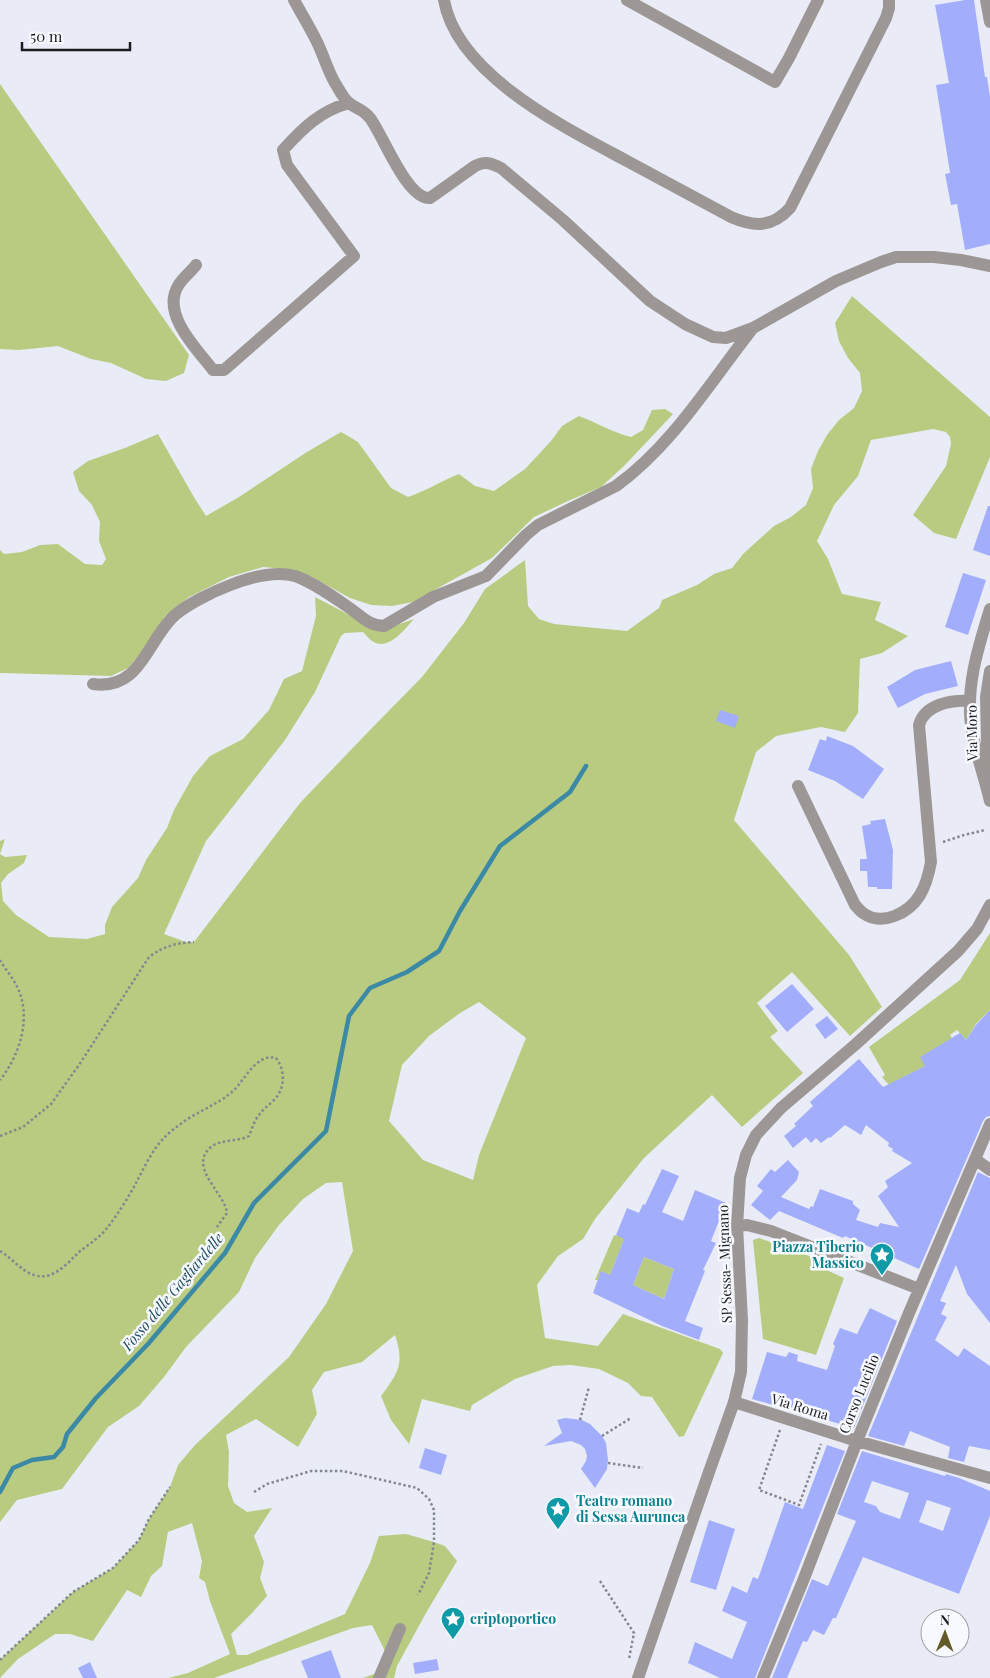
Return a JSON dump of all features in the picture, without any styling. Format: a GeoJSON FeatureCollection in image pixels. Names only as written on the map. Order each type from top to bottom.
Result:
{"type":"FeatureCollection","features":[{"type":"Feature","properties":{"kind":"street"},"geometry":{"type":"LineString","coordinates":[[294,0],[318,44],[330,73],[348,103],[366,112],[374,122],[398,167],[419,196],[430,198],[475,166],[482,162],[489,162],[501,168],[563,220],[633,286],[662,310],[713,338],[726,338],[753,328],[836,281],[881,262],[896,258],[934,257],[970,261],[990,266]]}},
{"type":"Feature","properties":{"kind":"street"},"geometry":{"type":"LineString","coordinates":[[444,0],[447,14],[461,40],[482,67],[512,93],[565,127],[731,216],[753,224],[766,224],[774,221],[790,208],[886,18],[890,8],[889,0]]}},
{"type":"Feature","properties":{"kind":"street"},"geometry":{"type":"LineString","coordinates":[[627,0],[775,82],[818,0]]}},
{"type":"Feature","properties":{"kind":"street"},"geometry":{"type":"LineString","coordinates":[[986,0],[990,22]]}},
{"type":"Feature","properties":{"kind":"street"},"geometry":{"type":"LineString","coordinates":[[196,265],[178,286],[173,302],[175,316],[183,330],[213,370],[224,370],[354,256],[287,165],[284,150],[302,129],[332,108],[348,103]]}},
{"type":"Feature","properties":{"kind":"street"},"geometry":{"type":"LineString","coordinates":[[92,684],[108,684],[128,676],[143,660],[163,629],[174,616],[183,609],[227,586],[247,580],[271,575],[296,577],[338,600],[366,621],[375,626],[384,626],[433,597],[486,576],[538,525],[616,486],[634,471],[700,399],[753,328]]}},
{"type":"Feature","properties":{"kind":"street"},"geometry":{"type":"LineString","coordinates":[[989,798],[972,728],[970,701],[973,665],[990,609]]}},
{"type":"Feature","properties":{"kind":"street","name":"Via Moro"},"geometry":{"type":"LineString","coordinates":[[989,798],[986,697],[990,671]]}},
{"type":"Feature","properties":{"kind":"street"},"geometry":{"type":"LineString","coordinates":[[798,786],[849,895],[863,914],[874,918],[887,918],[901,914],[915,902],[924,888],[931,862],[919,724],[921,717],[928,710],[952,701],[970,701]]}},
{"type":"Feature","properties":{"kind":"street","name":"SP Sessa- Mignano"},"geometry":{"type":"LineString","coordinates":[[638,1678],[708,1472],[734,1402],[741,1372],[743,1351],[737,1226],[742,1169],[746,1155],[756,1135],[782,1108],[856,1044],[958,951],[977,929],[990,904]]}},
{"type":"Feature","properties":{"kind":"street","name":"Corso Lucilio"},"geometry":{"type":"LineString","coordinates":[[762,1678],[806,1573],[857,1440],[919,1289],[990,1124]]}},
{"type":"Feature","properties":{"kind":"street"},"geometry":{"type":"LineString","coordinates":[[975,1159],[990,1170]]}},
{"type":"Feature","properties":{"kind":"street"},"geometry":{"type":"LineString","coordinates":[[737,1226],[747,1225],[771,1230],[919,1289]]}},
{"type":"Feature","properties":{"kind":"street","name":"Via Roma"},"geometry":{"type":"LineString","coordinates":[[734,1402],[826,1431],[990,1478]]}},
{"type":"Feature","properties":{"kind":"street"},"geometry":{"type":"LineString","coordinates":[[379,1678],[400,1629]]}},
{"type":"Feature","properties":{"kind":"path"},"geometry":{"type":"LineString","coordinates":[[930,847],[985,830]]}},
{"type":"Feature","properties":{"kind":"path"},"geometry":{"type":"LineString","coordinates":[[0,1136],[23,1127],[51,1104],[79,1065],[149,957],[170,944],[194,942]]}},
{"type":"Feature","properties":{"kind":"path"},"geometry":{"type":"LineString","coordinates":[[0,960],[16,983],[25,1010],[23,1026],[13,1061],[0,1080]]}},
{"type":"Feature","properties":{"kind":"path"},"geometry":{"type":"LineString","coordinates":[[0,1251],[34,1276],[47,1277],[63,1267],[106,1230],[163,1138],[196,1114],[223,1100],[257,1063],[266,1058],[276,1058],[282,1068],[284,1078],[281,1090],[274,1101],[259,1114],[249,1136],[220,1142],[211,1147],[203,1160],[203,1167],[207,1177],[226,1206],[227,1213],[217,1227]]}},
{"type":"Feature","properties":{"kind":"path"},"geometry":{"type":"LineString","coordinates":[[580,1420],[589,1388]]}},
{"type":"Feature","properties":{"kind":"path"},"geometry":{"type":"LineString","coordinates":[[602,1436],[631,1418]]}},
{"type":"Feature","properties":{"kind":"path"},"geometry":{"type":"LineString","coordinates":[[780,1429],[758,1490],[800,1505],[826,1431]]}},
{"type":"Feature","properties":{"kind":"path"},"geometry":{"type":"LineString","coordinates":[[608,1463],[643,1468]]}},
{"type":"Feature","properties":{"kind":"path"},"geometry":{"type":"LineString","coordinates":[[254,1492],[267,1484],[311,1471],[343,1471],[417,1488],[429,1500],[434,1510],[434,1542],[428,1573],[418,1595]]}},
{"type":"Feature","properties":{"kind":"path"},"geometry":{"type":"LineString","coordinates":[[0,1660],[73,1592],[113,1568],[139,1540],[149,1519],[170,1487]]}},
{"type":"Feature","properties":{"kind":"path"},"geometry":{"type":"LineString","coordinates":[[600,1581],[634,1633],[629,1662]]}},
{"type":"Feature","properties":{"kind":"green space"},"geometry":{"type":"Polygon","coordinates":[[[0,84],[189,355],[184,373],[166,381],[146,379],[111,363],[91,359],[58,346],[19,350],[0,349],[0,84]]]}},
{"type":"Feature","properties":{"kind":"green space"},"geometry":{"type":"Polygon","coordinates":[[[852,296],[990,417],[990,457],[956,539],[934,533],[913,515],[946,466],[951,444],[950,437],[946,432],[933,429],[871,440],[858,476],[834,505],[817,541],[828,559],[842,594],[881,602],[875,620],[908,636],[882,653],[860,659],[858,713],[845,732],[821,727],[776,736],[756,752],[734,820],[849,955],[882,1007],[850,1036],[792,972],[757,1003],[778,1031],[770,1037],[803,1073],[742,1127],[712,1095],[644,1158],[595,1219],[583,1239],[558,1256],[537,1285],[545,1338],[598,1346],[623,1314],[720,1349],[723,1353],[684,1436],[679,1437],[652,1397],[641,1396],[628,1383],[599,1369],[571,1365],[553,1366],[515,1379],[472,1405],[470,1411],[422,1399],[409,1444],[391,1420],[381,1396],[392,1381],[398,1368],[399,1354],[395,1335],[362,1362],[324,1372],[312,1390],[317,1414],[298,1447],[256,1419],[226,1435],[229,1452],[228,1486],[234,1503],[247,1512],[272,1508],[254,1536],[264,1562],[260,1578],[267,1596],[231,1634],[237,1655],[247,1655],[345,1614],[370,1563],[379,1536],[406,1534],[434,1542],[445,1546],[457,1561],[397,1666],[394,1678],[363,1678],[377,1673],[385,1651],[372,1625],[353,1628],[214,1678],[168,1678],[188,1673],[230,1654],[210,1601],[205,1582],[199,1578],[202,1561],[192,1523],[168,1532],[162,1566],[151,1576],[141,1597],[127,1590],[93,1641],[70,1634],[55,1634],[18,1659],[0,1678],[0,1660],[4,1656],[73,1592],[113,1568],[139,1540],[149,1519],[170,1487],[178,1465],[195,1445],[289,1357],[326,1304],[353,1251],[342,1182],[326,1183],[303,1199],[279,1225],[255,1258],[239,1292],[186,1347],[139,1406],[108,1427],[62,1489],[17,1500],[0,1522],[0,854],[5,857],[27,855],[24,863],[8,874],[1,883],[3,901],[16,915],[49,937],[87,939],[105,934],[105,925],[112,907],[138,878],[146,860],[167,828],[174,810],[193,776],[210,756],[243,739],[269,710],[284,679],[302,671],[316,616],[315,597],[380,631],[414,619],[396,638],[384,644],[372,641],[363,632],[345,633],[341,636],[315,692],[285,740],[206,841],[164,934],[186,942],[194,942],[300,803],[422,677],[464,623],[485,589],[525,560],[528,606],[539,619],[554,624],[627,631],[659,608],[662,600],[697,585],[714,574],[732,568],[744,553],[774,526],[791,517],[806,505],[813,488],[811,469],[818,451],[827,435],[839,420],[854,408],[862,391],[860,373],[848,358],[839,341],[835,323],[852,296]],[[479,1002],[460,1013],[429,1036],[402,1065],[389,1121],[423,1160],[473,1180],[479,1155],[526,1038],[479,1002]]]}},
{"type":"Feature","properties":{"kind":"green space"},"geometry":{"type":"Polygon","coordinates":[[[665,409],[673,414],[624,466],[601,487],[534,517],[492,558],[413,602],[392,606],[371,605],[350,598],[312,577],[287,569],[263,567],[229,577],[189,597],[165,616],[140,654],[128,668],[111,676],[0,673],[0,550],[4,554],[22,552],[40,545],[58,544],[85,564],[102,565],[106,559],[99,541],[100,522],[92,505],[79,491],[73,472],[88,461],[158,434],[206,516],[341,432],[358,442],[391,488],[408,497],[459,474],[475,486],[494,491],[525,469],[562,426],[579,416],[617,433],[631,437],[643,430],[652,410],[665,409]]]}},
{"type":"Feature","properties":{"kind":"green space"},"geometry":{"type":"Polygon","coordinates":[[[5,839],[0,854],[0,841],[5,839]]]}},
{"type":"Feature","properties":{"kind":"green space"},"geometry":{"type":"Polygon","coordinates":[[[990,933],[990,1010],[976,1024],[966,1040],[957,1030],[950,1035],[952,1038],[925,1066],[889,1085],[882,1077],[885,1075],[869,1047],[960,980],[990,933]]]}},
{"type":"Feature","properties":{"kind":"green space"},"geometry":{"type":"Polygon","coordinates":[[[618,1234],[625,1237],[610,1275],[602,1272],[598,1280],[595,1280],[614,1235],[618,1236],[618,1234]]]}},
{"type":"Feature","properties":{"kind":"green space"},"geometry":{"type":"Polygon","coordinates":[[[759,1238],[823,1261],[820,1267],[844,1278],[816,1355],[763,1339],[753,1240],[759,1238]]]}},
{"type":"Feature","properties":{"kind":"green space"},"geometry":{"type":"Polygon","coordinates":[[[644,1257],[674,1269],[664,1299],[633,1285],[644,1257]]]}},
{"type":"Feature","properties":{"kind":"building"},"geometry":{"type":"Polygon","coordinates":[[[974,0],[985,77],[987,77],[990,96],[990,244],[965,250],[957,204],[951,205],[945,174],[950,173],[936,85],[949,83],[935,5],[974,0]]]}},
{"type":"Feature","properties":{"kind":"building"},"geometry":{"type":"Polygon","coordinates":[[[988,506],[990,506],[990,556],[973,550],[988,506]]]}},
{"type":"Feature","properties":{"kind":"building"},"geometry":{"type":"Polygon","coordinates":[[[963,573],[986,580],[968,635],[945,627],[963,573]]]}},
{"type":"Feature","properties":{"kind":"building"},"geometry":{"type":"Polygon","coordinates":[[[951,661],[958,686],[925,694],[898,708],[887,687],[915,670],[951,661]]]}},
{"type":"Feature","properties":{"kind":"building"},"geometry":{"type":"Polygon","coordinates":[[[720,710],[739,716],[735,728],[716,721],[720,710]]]}},
{"type":"Feature","properties":{"kind":"building"},"geometry":{"type":"Polygon","coordinates":[[[827,736],[853,746],[884,769],[863,799],[835,781],[808,770],[820,739],[826,741],[827,736]]]}},
{"type":"Feature","properties":{"kind":"building"},"geometry":{"type":"Polygon","coordinates":[[[885,819],[893,850],[892,889],[877,889],[877,887],[868,887],[867,871],[860,871],[860,859],[867,859],[862,826],[871,824],[870,821],[885,819]]]}},
{"type":"Feature","properties":{"kind":"building"},"geometry":{"type":"Polygon","coordinates":[[[792,984],[814,1009],[787,1032],[765,1006],[792,984]]]}},
{"type":"Feature","properties":{"kind":"building"},"geometry":{"type":"Polygon","coordinates":[[[990,1010],[990,1116],[986,1117],[983,1121],[919,1269],[845,1236],[843,1238],[779,1211],[770,1220],[751,1205],[763,1191],[757,1186],[771,1169],[775,1172],[788,1160],[799,1172],[797,1180],[781,1197],[809,1209],[811,1206],[813,1207],[820,1189],[853,1201],[853,1204],[860,1210],[856,1220],[878,1227],[880,1223],[899,1227],[878,1196],[888,1187],[885,1181],[912,1163],[892,1151],[893,1149],[888,1146],[889,1143],[866,1125],[861,1135],[845,1125],[821,1143],[816,1138],[811,1143],[806,1137],[793,1148],[784,1136],[796,1126],[794,1124],[813,1106],[810,1102],[859,1059],[883,1087],[925,1066],[920,1057],[960,1033],[966,1040],[976,1025],[990,1010]]]}},
{"type":"Feature","properties":{"kind":"building"},"geometry":{"type":"Polygon","coordinates":[[[827,1016],[838,1029],[825,1039],[815,1025],[827,1016]]]}},
{"type":"Feature","properties":{"kind":"building"},"geometry":{"type":"Polygon","coordinates":[[[662,1169],[679,1176],[662,1212],[683,1221],[695,1190],[726,1203],[711,1241],[716,1243],[703,1270],[705,1271],[685,1321],[703,1328],[699,1340],[662,1326],[593,1293],[601,1271],[610,1275],[624,1239],[616,1235],[627,1208],[639,1213],[643,1204],[645,1205],[662,1169]],[[644,1257],[633,1285],[664,1299],[674,1269],[644,1257]]]}},
{"type":"Feature","properties":{"kind":"building"},"geometry":{"type":"Polygon","coordinates":[[[978,1172],[990,1178],[990,1323],[967,1294],[956,1265],[940,1301],[946,1303],[941,1314],[947,1317],[935,1340],[958,1357],[964,1348],[990,1366],[990,1450],[969,1446],[964,1462],[948,1458],[950,1447],[910,1431],[904,1446],[868,1436],[978,1172]]]}},
{"type":"Feature","properties":{"kind":"building"},"geometry":{"type":"Polygon","coordinates":[[[870,1308],[897,1321],[854,1428],[752,1399],[767,1352],[786,1357],[789,1352],[798,1355],[797,1361],[827,1370],[835,1346],[833,1344],[840,1328],[857,1334],[870,1308]]]}},
{"type":"Feature","properties":{"kind":"building"},"geometry":{"type":"Polygon","coordinates":[[[565,1418],[582,1420],[590,1424],[606,1443],[607,1469],[595,1488],[581,1469],[587,1456],[585,1449],[581,1445],[571,1441],[544,1446],[562,1433],[557,1420],[565,1418]]]}},
{"type":"Feature","properties":{"kind":"building"},"geometry":{"type":"Polygon","coordinates":[[[827,1445],[845,1451],[755,1678],[720,1678],[688,1663],[695,1642],[732,1659],[747,1622],[722,1611],[732,1586],[747,1593],[753,1577],[758,1579],[785,1502],[803,1509],[827,1445]]]}},
{"type":"Feature","properties":{"kind":"building"},"geometry":{"type":"Polygon","coordinates":[[[425,1448],[447,1455],[441,1475],[419,1468],[425,1448]]]}},
{"type":"Feature","properties":{"kind":"building"},"geometry":{"type":"Polygon","coordinates":[[[862,1451],[945,1476],[946,1474],[959,1478],[990,1491],[990,1516],[959,1594],[863,1557],[836,1618],[833,1618],[824,1635],[813,1630],[807,1642],[803,1641],[787,1678],[772,1678],[812,1579],[828,1586],[856,1521],[837,1514],[862,1451]],[[872,1481],[864,1502],[876,1506],[880,1512],[900,1519],[909,1493],[872,1481]],[[927,1500],[919,1522],[943,1531],[951,1508],[927,1500]]]}},
{"type":"Feature","properties":{"kind":"building"},"geometry":{"type":"Polygon","coordinates":[[[709,1520],[735,1529],[716,1590],[690,1582],[709,1520]]]}},
{"type":"Feature","properties":{"kind":"building"},"geometry":{"type":"Polygon","coordinates":[[[331,1650],[341,1678],[308,1678],[301,1661],[331,1650]]]}},
{"type":"Feature","properties":{"kind":"building"},"geometry":{"type":"Polygon","coordinates":[[[437,1659],[439,1670],[415,1674],[413,1663],[437,1659]]]}},
{"type":"Feature","properties":{"kind":"building"},"geometry":{"type":"Polygon","coordinates":[[[90,1662],[97,1678],[83,1678],[78,1668],[90,1662]]]}},
{"type":"Feature","properties":{"kind":"waterway","name":"Fosso delle Gagliardelle"},"geometry":{"type":"LineString","coordinates":[[0,1492],[13,1468],[32,1460],[54,1457],[63,1447],[67,1434],[96,1398],[148,1344],[225,1253],[254,1203],[326,1131],[349,1016],[370,988],[407,972],[439,951],[460,911],[500,846],[570,792],[586,766]]}},
{"type":"Feature","properties":{"kind":"place","name":"Piazza Tiberio Massico"},"geometry":{"type":"Point","coordinates":[882,1276]}},
{"type":"Feature","properties":{"kind":"place","name":"Teatro romano di Sessa Aurunca"},"geometry":{"type":"Point","coordinates":[558,1530]}},
{"type":"Feature","properties":{"kind":"place","name":"criptoportico"},"geometry":{"type":"Point","coordinates":[453,1640]}}]}
